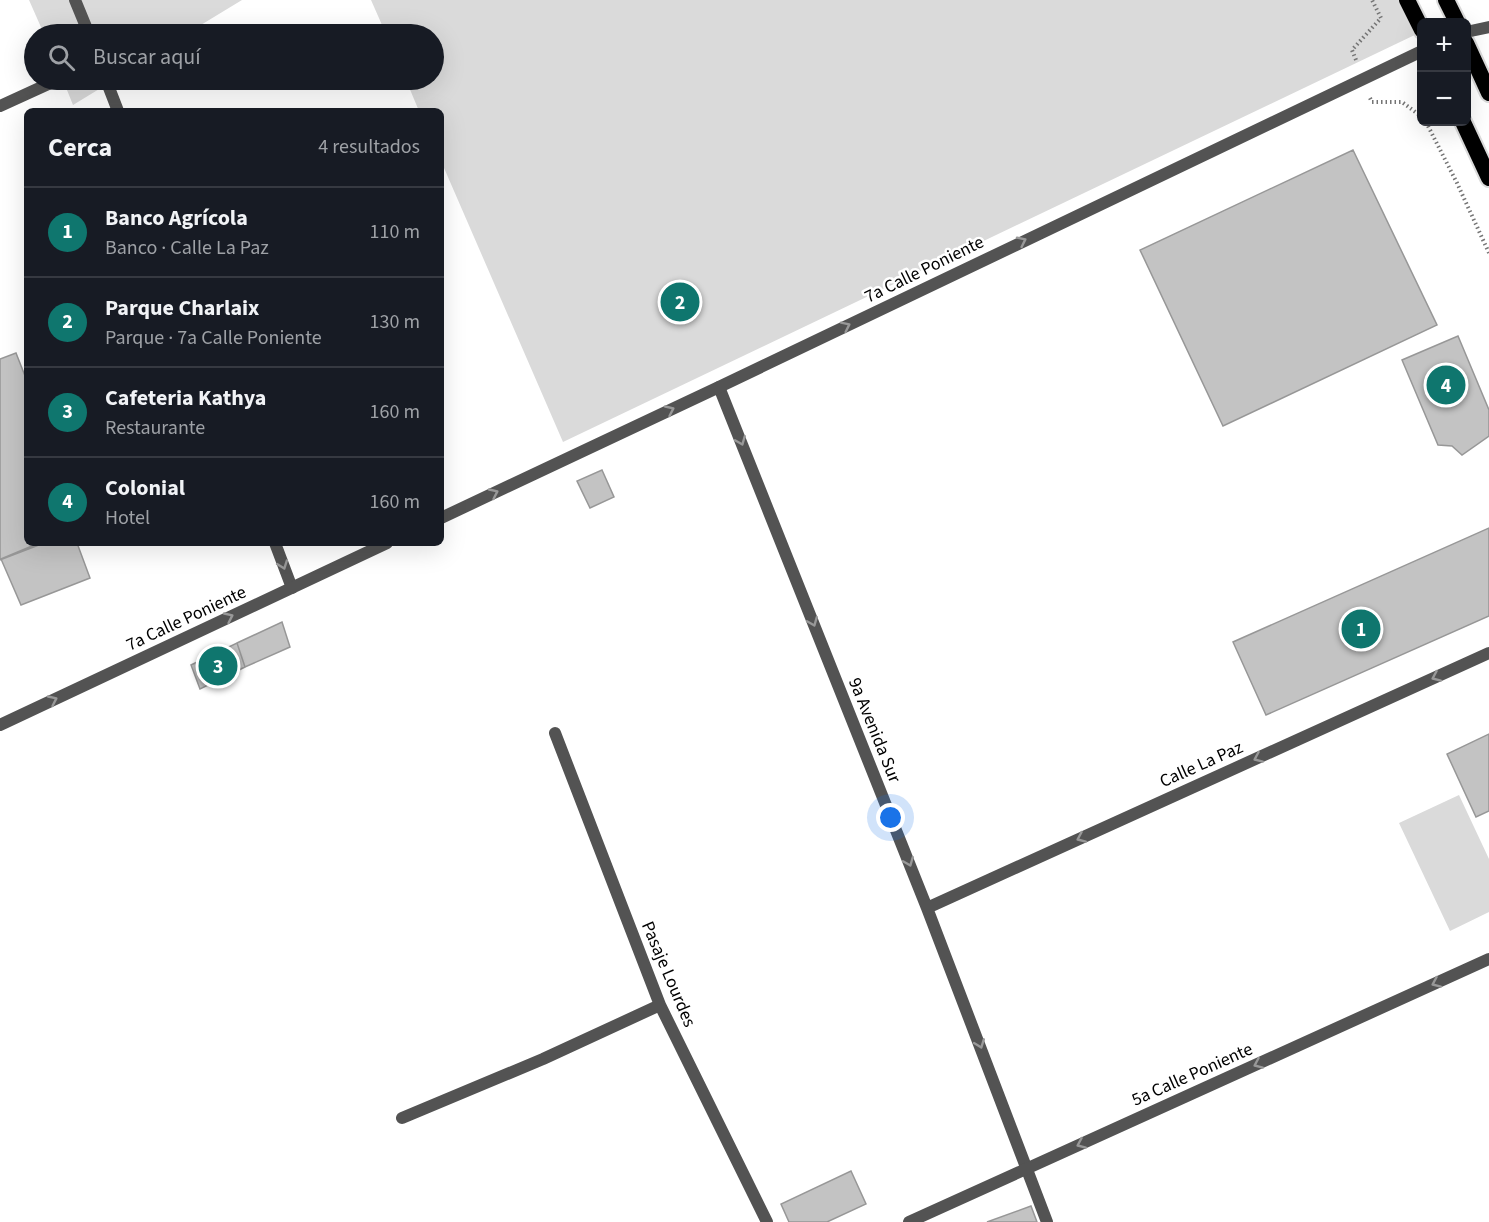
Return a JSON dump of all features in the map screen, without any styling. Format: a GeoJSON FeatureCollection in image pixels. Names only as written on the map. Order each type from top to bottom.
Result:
{"type":"FeatureCollection","features":[{"type":"Feature","properties":{"kind":"highway"},"geometry":{"type":"LineString","coordinates":[[1407,0],[1417,20]]}},
{"type":"Feature","properties":{"kind":"highway"},"geometry":{"type":"LineString","coordinates":[[1446,0],[1455,18]]}},
{"type":"Feature","properties":{"kind":"highway"},"geometry":{"type":"LineString","coordinates":[[1471,52],[1489,93]]}},
{"type":"Feature","properties":{"kind":"highway"},"geometry":{"type":"LineString","coordinates":[[1465,126],[1489,178]]}},
{"type":"Feature","properties":{"kind":"street"},"geometry":{"type":"LineString","coordinates":[[75,0],[85,24]]}},
{"type":"Feature","properties":{"kind":"street"},"geometry":{"type":"LineString","coordinates":[[1471,31],[1489,27]]}},
{"type":"Feature","properties":{"kind":"street","name":"7a Calle Poniente"},"geometry":{"type":"LineString","coordinates":[[444,517],[1417,53]]}},
{"type":"Feature","properties":{"kind":"street"},"geometry":{"type":"LineString","coordinates":[[0,106],[35,90]]}},
{"type":"Feature","properties":{"kind":"street"},"geometry":{"type":"LineString","coordinates":[[110,90],[116,108]]}},
{"type":"Feature","properties":{"kind":"street","name":"9a Avenida Sur"},"geometry":{"type":"LineString","coordinates":[[719,387],[927,908],[1047,1222]]}},
{"type":"Feature","properties":{"kind":"street"},"geometry":{"type":"LineString","coordinates":[[276,546],[292,588]]}},
{"type":"Feature","properties":{"kind":"street","name":"7a Calle Poniente"},"geometry":{"type":"LineString","coordinates":[[0,725],[381,546]]}},
{"type":"Feature","properties":{"kind":"street","name":"Calle La Paz"},"geometry":{"type":"LineString","coordinates":[[927,908],[1489,653]]}},
{"type":"Feature","properties":{"kind":"street","name":"Pasaje Lourdes"},"geometry":{"type":"LineString","coordinates":[[555,733],[660,1005],[767,1222]]}},
{"type":"Feature","properties":{"kind":"street","name":"5a Calle Poniente"},"geometry":{"type":"LineString","coordinates":[[909,1222],[1489,959]]}},
{"type":"Feature","properties":{"kind":"street"},"geometry":{"type":"LineString","coordinates":[[402,1119],[543,1059],[660,1005]]}},
{"type":"Feature","properties":{"kind":"path"},"geometry":{"type":"LineString","coordinates":[[1352,50],[1381,18],[1372,0]]}},
{"type":"Feature","properties":{"kind":"path"},"geometry":{"type":"LineString","coordinates":[[1428,126],[1489,253]]}},
{"type":"Feature","properties":{"kind":"shaded area"},"geometry":{"type":"Polygon","coordinates":[[[29,0],[242,0],[202,24],[40,24],[29,0]]]}},
{"type":"Feature","properties":{"kind":"shaded area"},"geometry":{"type":"Polygon","coordinates":[[[371,0],[1406,0],[1417,23],[1417,34],[563,442],[444,168],[444,108],[418,108],[410,90],[444,90],[444,24],[382,24],[371,0]]]}},
{"type":"Feature","properties":{"kind":"shaded area"},"geometry":{"type":"Polygon","coordinates":[[[67,90],[98,90],[73,105],[67,90]]]}},
{"type":"Feature","properties":{"kind":"shaded area"},"geometry":{"type":"Polygon","coordinates":[[[1459,795],[1489,859],[1489,912],[1450,931],[1399,823],[1459,795]]]}},
{"type":"Feature","properties":{"kind":"building"},"geometry":{"type":"Polygon","coordinates":[[[1353,150],[1437,325],[1223,426],[1140,250],[1353,150]]]}},
{"type":"Feature","properties":{"kind":"building"},"geometry":{"type":"Polygon","coordinates":[[[1458,336],[1489,410],[1489,436],[1462,455],[1452,446],[1438,445],[1402,360],[1458,336]]]}},
{"type":"Feature","properties":{"kind":"building"},"geometry":{"type":"Polygon","coordinates":[[[16,353],[24,373],[24,546],[36,546],[0,560],[0,359],[16,353]]]}},
{"type":"Feature","properties":{"kind":"building"},"geometry":{"type":"Polygon","coordinates":[[[602,470],[614,497],[590,508],[577,481],[602,470]]]}},
{"type":"Feature","properties":{"kind":"building"},"geometry":{"type":"Polygon","coordinates":[[[1489,528],[1489,616],[1266,715],[1233,642],[1489,528]]]}},
{"type":"Feature","properties":{"kind":"building"},"geometry":{"type":"Polygon","coordinates":[[[32,546],[78,546],[90,578],[21,605],[1,559],[32,546]]]}},
{"type":"Feature","properties":{"kind":"building"},"geometry":{"type":"Polygon","coordinates":[[[282,622],[290,647],[245,667],[237,643],[282,622]]]}},
{"type":"Feature","properties":{"kind":"building"},"geometry":{"type":"Polygon","coordinates":[[[237,643],[245,667],[200,689],[191,665],[237,643]]]}},
{"type":"Feature","properties":{"kind":"building"},"geometry":{"type":"Polygon","coordinates":[[[1489,734],[1489,811],[1476,817],[1447,754],[1489,734]]]}},
{"type":"Feature","properties":{"kind":"building"},"geometry":{"type":"Polygon","coordinates":[[[851,1171],[866,1204],[827,1222],[789,1222],[781,1204],[851,1171]]]}},
{"type":"Feature","properties":{"kind":"building"},"geometry":{"type":"Polygon","coordinates":[[[1031,1206],[1037,1222],[987,1222],[1031,1206]]]}},
{"type":"Feature","properties":{"kind":"place","name":"Parque Charlaix"},"geometry":{"type":"Point","coordinates":[680,302]}},
{"type":"Feature","properties":{"kind":"place","name":"Colonial"},"geometry":{"type":"Point","coordinates":[1446,385]}},
{"type":"Feature","properties":{"kind":"place","name":"Banco Agrícola"},"geometry":{"type":"Point","coordinates":[1361,629]}},
{"type":"Feature","properties":{"kind":"place","name":"Cafeteria Kathya"},"geometry":{"type":"Point","coordinates":[218,666]}}]}
